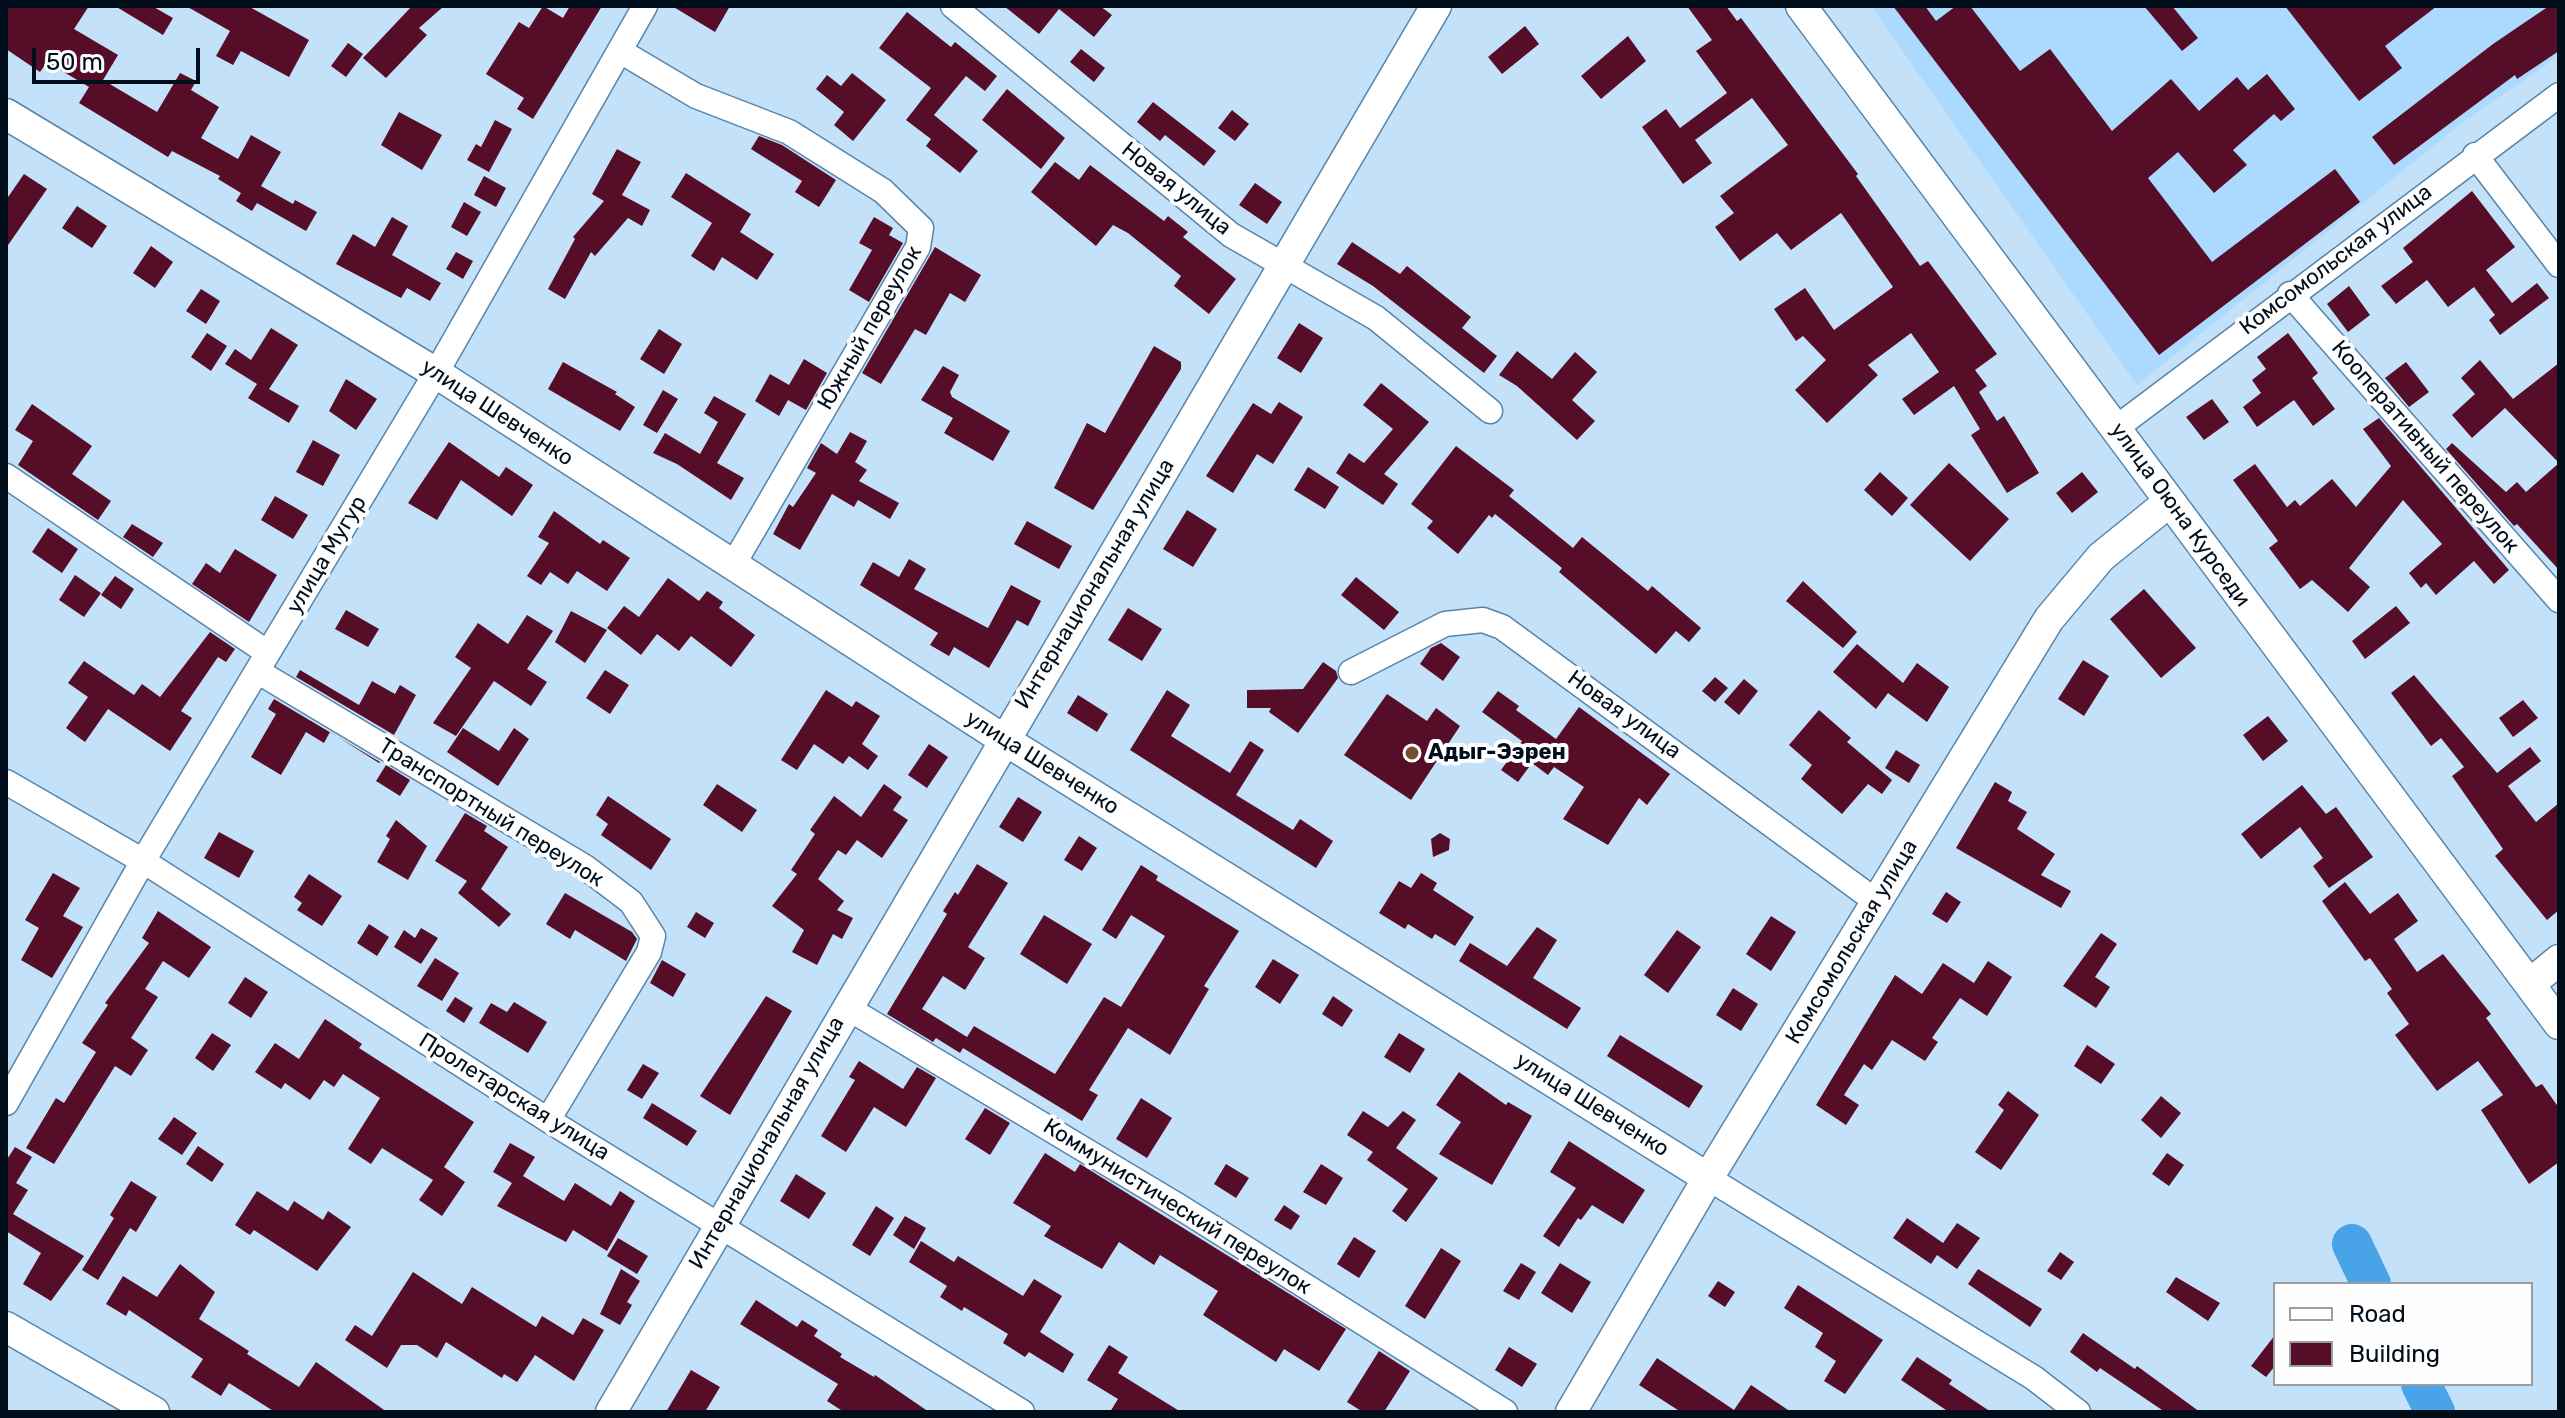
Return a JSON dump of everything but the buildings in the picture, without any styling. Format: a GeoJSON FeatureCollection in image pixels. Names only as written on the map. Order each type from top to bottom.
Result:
{"type":"FeatureCollection","features":[{"type":"Feature","properties":{"kind":"street","name":"улица Мугур"},"geometry":{"type":"LineString","coordinates":[[6,1103],[143,861],[436,373],[645,6]]}},
{"type":"Feature","properties":{"kind":"street","name":"Новая улица"},"geometry":{"type":"LineString","coordinates":[[953,6],[1231,235],[1376,318],[1490,411]]}},
{"type":"Feature","properties":{"kind":"street","name":"Интернациональная улица"},"geometry":{"type":"LineString","coordinates":[[611,1412],[1003,739],[1436,6]]}},
{"type":"Feature","properties":{"kind":"street","name":"улица Оюна Курседи"},"geometry":{"type":"LineString","coordinates":[[1801,6],[2559,1024]]}},
{"type":"Feature","properties":{"kind":"street","name":"Южный переулок"},"geometry":{"type":"LineString","coordinates":[[620,51],[696,96],[789,132],[883,191],[921,228],[918,247],[733,565]]}},
{"type":"Feature","properties":{"kind":"street","name":"Комсомольская улица"},"geometry":{"type":"LineString","coordinates":[[2116,428],[2290,294],[2559,95]]}},
{"type":"Feature","properties":{"kind":"street","name":"улица Шевченко"},"geometry":{"type":"LineString","coordinates":[[6,114],[436,373],[1003,739],[2034,1378],[2078,1412]]}},
{"type":"Feature","properties":{"kind":"street"},"geometry":{"type":"LineString","coordinates":[[2475,155],[2559,265]]}},
{"type":"Feature","properties":{"kind":"street","name":"Кооперативный переулок"},"geometry":{"type":"LineString","coordinates":[[2290,294],[2559,600]]}},
{"type":"Feature","properties":{"kind":"street","name":"Транспортный переулок"},"geometry":{"type":"LineString","coordinates":[[6,476],[263,662],[585,867],[631,902],[653,936],[649,952],[548,1120]]}},
{"type":"Feature","properties":{"kind":"street","name":"Комсомольская улица"},"geometry":{"type":"LineString","coordinates":[[1571,1412],[1708,1178],[2057,608],[2101,557],[2169,502]]}},
{"type":"Feature","properties":{"kind":"street","name":"Новая улица"},"geometry":{"type":"LineString","coordinates":[[1351,672],[1445,624],[1483,620],[1502,627],[1877,902]]}},
{"type":"Feature","properties":{"kind":"street","name":"Пролетарская улица"},"geometry":{"type":"LineString","coordinates":[[6,782],[143,861],[548,1120],[1022,1412]]}},
{"type":"Feature","properties":{"kind":"street"},"geometry":{"type":"LineString","coordinates":[[2530,984],[2559,960]]}},
{"type":"Feature","properties":{"kind":"street","name":"Коммунистический переулок"},"geometry":{"type":"LineString","coordinates":[[846,1007],[1175,1204],[1505,1412]]}},
{"type":"Feature","properties":{"kind":"street"},"geometry":{"type":"LineString","coordinates":[[6,1327],[154,1412]]}},
{"type":"Feature","properties":{"kind":"shaded area"},"geometry":{"type":"Polygon","coordinates":[[[1871,6],[2559,6],[2559,56],[2467,119],[2137,385],[1871,6]]]}},
{"type":"Feature","properties":{"kind":"waterway"},"geometry":{"type":"LineString","coordinates":[[2352,1244],[2370,1282]]}},
{"type":"Feature","properties":{"kind":"waterway"},"geometry":{"type":"LineString","coordinates":[[2422,1386],[2435,1412]]}},
{"type":"Feature","properties":{"kind":"place","name":"Адыг-Ээрен"},"geometry":{"type":"Point","coordinates":[1412,753]}}]}
